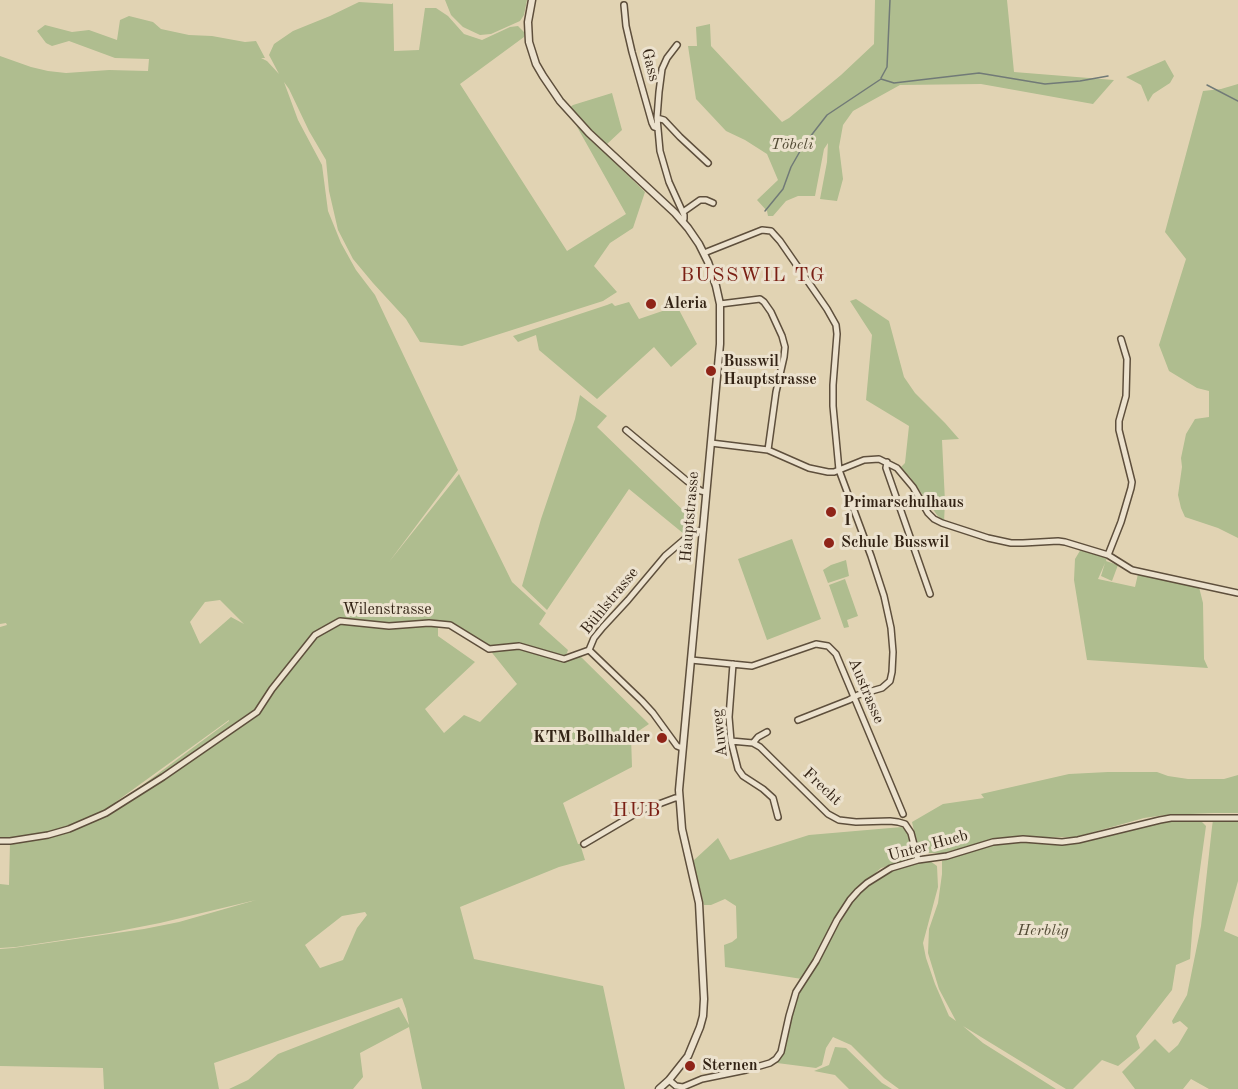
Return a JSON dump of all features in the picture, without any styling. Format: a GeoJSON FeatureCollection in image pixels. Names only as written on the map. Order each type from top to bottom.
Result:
{"type":"FeatureCollection","features":[{"type":"Feature","properties":{"kind":"street","name":"Hauptstrasse"},"geometry":{"type":"LineString","coordinates":[[532,0],[528,22],[529,42],[536,64],[546,81],[560,101],[589,133],[682,220],[704,253],[713,274],[720,304],[720,344],[679,798],[680,818],[699,903],[704,999],[694,1045],[669,1080],[659,1089]]}},
{"type":"Feature","properties":{"kind":"street","name":"Gass"},"geometry":{"type":"LineString","coordinates":[[624,5],[632,52],[652,123],[657,128]]}},
{"type":"Feature","properties":{"kind":"street"},"geometry":{"type":"LineString","coordinates":[[677,45],[662,69],[657,128],[660,152],[669,182],[684,217],[682,220]]}},
{"type":"Feature","properties":{"kind":"street"},"geometry":{"type":"LineString","coordinates":[[657,118],[664,120],[708,164]]}},
{"type":"Feature","properties":{"kind":"street"},"geometry":{"type":"LineString","coordinates":[[682,212],[700,201],[713,203]]}},
{"type":"Feature","properties":{"kind":"street"},"geometry":{"type":"LineString","coordinates":[[704,253],[762,230],[771,231],[831,316],[837,334],[833,406],[839,470],[884,596],[891,628],[893,652],[891,676],[882,688],[858,694],[849,700],[798,720]]}},
{"type":"Feature","properties":{"kind":"street"},"geometry":{"type":"LineString","coordinates":[[720,304],[760,299],[771,312],[782,336],[785,347],[784,357],[776,392],[768,450]]}},
{"type":"Feature","properties":{"kind":"street"},"geometry":{"type":"LineString","coordinates":[[1108,555],[1131,488],[1119,430],[1119,421],[1126,396],[1127,358],[1121,339]]}},
{"type":"Feature","properties":{"kind":"street"},"geometry":{"type":"LineString","coordinates":[[626,430],[687,481],[706,492]]}},
{"type":"Feature","properties":{"kind":"street"},"geometry":{"type":"LineString","coordinates":[[711,443],[768,450],[809,468],[828,472],[864,460],[874,459],[887,462],[905,476],[928,513],[942,523],[1011,543],[1065,542],[1108,555],[1132,570],[1238,593]]}},
{"type":"Feature","properties":{"kind":"street"},"geometry":{"type":"LineString","coordinates":[[887,462],[886,468],[930,594]]}},
{"type":"Feature","properties":{"kind":"street","name":"Bühlstrasse"},"geometry":{"type":"LineString","coordinates":[[682,748],[677,746],[642,700],[589,650],[594,638],[665,556],[693,532],[703,530]]}},
{"type":"Feature","properties":{"kind":"street","name":"Wilenstrasse"},"geometry":{"type":"LineString","coordinates":[[0,841],[48,836],[69,829],[105,813],[163,777],[257,712],[272,689],[315,635],[340,621],[389,626],[429,623],[450,625],[489,649],[519,646],[564,659],[589,650]]}},
{"type":"Feature","properties":{"kind":"street","name":"Austrasse"},"geometry":{"type":"LineString","coordinates":[[691,660],[752,666],[816,644],[828,646],[836,654],[903,814]]}},
{"type":"Feature","properties":{"kind":"street","name":"Auweg"},"geometry":{"type":"LineString","coordinates":[[733,664],[729,706],[731,741],[738,769],[743,776],[773,798],[778,817]]}},
{"type":"Feature","properties":{"kind":"street"},"geometry":{"type":"LineString","coordinates":[[731,741],[753,743],[758,736],[767,732]]}},
{"type":"Feature","properties":{"kind":"street","name":"Frecht"},"geometry":{"type":"LineString","coordinates":[[753,743],[765,751],[834,818],[850,822],[890,821],[904,824],[911,833],[918,860]]}},
{"type":"Feature","properties":{"kind":"street"},"geometry":{"type":"LineString","coordinates":[[584,844],[640,811],[679,798]]}},
{"type":"Feature","properties":{"kind":"street","name":"Unter Hueb"},"geometry":{"type":"LineString","coordinates":[[669,1080],[680,1087],[702,1079],[770,1063],[776,1059],[781,1052],[796,992],[816,961],[837,920],[850,900],[867,883],[902,864],[947,856],[993,842],[1023,839],[1062,842],[1160,820],[1238,818]]}},
{"type":"Feature","properties":{"kind":"green space"},"geometry":{"type":"Polygon","coordinates":[[[445,0],[527,0],[524,15],[520,21],[491,34],[480,35],[463,27],[451,15],[445,0]]]}},
{"type":"Feature","properties":{"kind":"green space","name":"Töbeli"},"geometry":{"type":"Polygon","coordinates":[[[875,0],[1007,0],[1014,72],[1114,80],[1093,104],[981,84],[900,85],[853,111],[843,125],[839,147],[843,179],[837,201],[820,199],[828,143],[824,149],[815,196],[798,196],[786,201],[773,216],[768,216],[767,211],[757,200],[778,180],[767,154],[726,131],[696,99],[688,46],[697,46],[696,27],[710,24],[711,46],[782,122],[841,75],[874,44],[875,0]]]}},
{"type":"Feature","properties":{"kind":"green space"},"geometry":{"type":"Polygon","coordinates":[[[359,2],[393,3],[394,51],[419,50],[425,8],[436,8],[448,16],[464,34],[482,40],[510,27],[518,26],[524,32],[524,37],[460,84],[567,251],[626,214],[576,125],[645,192],[633,228],[610,243],[594,266],[617,292],[603,301],[462,346],[420,342],[406,319],[353,259],[338,230],[329,191],[326,160],[284,82],[298,120],[322,165],[328,211],[341,243],[356,270],[375,295],[458,470],[389,562],[459,474],[512,582],[546,613],[539,624],[568,650],[565,658],[578,654],[649,724],[631,736],[632,767],[563,803],[585,860],[559,867],[460,907],[474,959],[603,986],[625,1089],[422,1089],[409,1027],[360,1053],[363,1077],[353,1089],[229,1089],[248,1080],[278,1054],[399,1007],[409,1025],[402,998],[214,1063],[219,1089],[104,1089],[103,1068],[0,1066],[0,949],[144,929],[179,922],[256,900],[109,933],[0,948],[0,884],[9,885],[10,842],[0,841],[0,627],[7,625],[6,623],[0,624],[0,56],[31,67],[66,73],[109,70],[148,71],[149,59],[115,58],[69,41],[52,46],[46,43],[37,31],[45,25],[72,32],[89,30],[117,40],[120,20],[129,16],[153,22],[161,29],[189,35],[212,36],[245,42],[256,41],[265,58],[261,58],[279,74],[269,55],[274,44],[293,31],[359,2]],[[220,600],[205,602],[190,622],[200,644],[231,617],[244,624],[220,600]],[[438,624],[438,636],[475,662],[425,709],[444,733],[464,715],[480,722],[517,684],[489,649],[469,637],[438,624]],[[229,720],[117,801],[109,810],[229,720]],[[365,912],[342,916],[305,945],[320,968],[343,960],[357,928],[367,915],[365,912]]]}},
{"type":"Feature","properties":{"kind":"green space"},"geometry":{"type":"Polygon","coordinates":[[[1165,60],[1174,76],[1170,83],[1153,94],[1148,102],[1141,85],[1126,77],[1165,60]]]}},
{"type":"Feature","properties":{"kind":"green space"},"geometry":{"type":"Polygon","coordinates":[[[1238,84],[1238,538],[1218,528],[1185,517],[1181,508],[1178,495],[1181,458],[1186,434],[1195,419],[1209,417],[1209,391],[1197,388],[1169,371],[1159,345],[1186,259],[1165,232],[1203,91],[1238,84]]]}},
{"type":"Feature","properties":{"kind":"green space"},"geometry":{"type":"Polygon","coordinates":[[[612,93],[622,130],[606,145],[569,108],[612,93]]]}},
{"type":"Feature","properties":{"kind":"green space"},"geometry":{"type":"Polygon","coordinates":[[[856,299],[889,321],[904,377],[915,393],[959,439],[942,440],[944,522],[910,477],[900,468],[905,463],[909,426],[866,400],[872,335],[850,301],[856,299]]]}},
{"type":"Feature","properties":{"kind":"green space"},"geometry":{"type":"Polygon","coordinates":[[[629,302],[639,319],[677,306],[697,344],[671,367],[654,347],[597,399],[539,350],[536,335],[518,342],[513,336],[612,303],[615,306],[629,302]]]}},
{"type":"Feature","properties":{"kind":"green space"},"geometry":{"type":"Polygon","coordinates":[[[580,395],[607,416],[597,427],[690,517],[684,534],[629,489],[547,610],[522,586],[541,519],[575,419],[580,395]]]}},
{"type":"Feature","properties":{"kind":"green space"},"geometry":{"type":"Polygon","coordinates":[[[792,539],[821,619],[767,640],[738,559],[792,539]]]}},
{"type":"Feature","properties":{"kind":"green space"},"geometry":{"type":"Polygon","coordinates":[[[1081,549],[1107,558],[1106,561],[1118,565],[1112,581],[1101,576],[1105,563],[1098,579],[1135,587],[1138,574],[1199,587],[1203,603],[1204,659],[1208,668],[1087,660],[1074,580],[1075,559],[1081,549]]]}},
{"type":"Feature","properties":{"kind":"green space"},"geometry":{"type":"Polygon","coordinates":[[[846,560],[849,576],[828,583],[823,570],[846,560]]]}},
{"type":"Feature","properties":{"kind":"green space"},"geometry":{"type":"Polygon","coordinates":[[[845,579],[858,616],[847,620],[849,627],[844,628],[829,585],[845,579]]]}},
{"type":"Feature","properties":{"kind":"green space"},"geometry":{"type":"Polygon","coordinates":[[[1157,772],[1188,779],[1224,779],[1238,775],[1238,813],[1165,815],[1144,818],[1076,837],[994,838],[943,853],[924,853],[918,849],[912,822],[943,804],[984,798],[981,794],[1069,774],[1157,772]]]}},
{"type":"Feature","properties":{"kind":"green space"},"geometry":{"type":"Polygon","coordinates":[[[1213,820],[1238,820],[1238,881],[1224,931],[1238,937],[1238,1089],[1209,1089],[1191,1079],[1183,1089],[1135,1089],[1122,1072],[1155,1039],[1169,1053],[1178,1045],[1188,1028],[1180,1021],[1173,1024],[1172,1021],[1187,995],[1201,926],[1213,820]]]}},
{"type":"Feature","properties":{"kind":"green space","name":"Herblig"},"geometry":{"type":"Polygon","coordinates":[[[1166,822],[1202,822],[1206,826],[1190,959],[1176,965],[1172,990],[1136,1036],[1140,1048],[1118,1066],[1102,1060],[1073,1089],[1066,1089],[963,1026],[983,1043],[1056,1089],[899,1089],[884,1078],[851,1045],[833,1037],[826,1048],[822,1065],[816,1068],[777,1063],[787,1042],[791,1016],[801,990],[855,897],[871,882],[909,863],[930,861],[937,866],[938,887],[923,943],[935,984],[949,1016],[956,1021],[939,989],[928,953],[929,929],[938,903],[942,861],[992,845],[1019,842],[1069,843],[1166,822]]]}},
{"type":"Feature","properties":{"kind":"green space"},"geometry":{"type":"Polygon","coordinates":[[[902,827],[908,833],[913,859],[881,868],[849,896],[802,979],[725,967],[724,945],[737,938],[736,906],[725,899],[711,905],[704,905],[693,861],[718,838],[730,860],[809,835],[902,827]]]}},
{"type":"Feature","properties":{"kind":"green space"},"geometry":{"type":"Polygon","coordinates":[[[835,1047],[846,1048],[882,1083],[892,1089],[849,1089],[835,1075],[814,1071],[829,1065],[835,1047]]]}},
{"type":"Feature","properties":{"kind":"waterway"},"geometry":{"type":"LineString","coordinates":[[881,78],[887,67],[890,0]]}},
{"type":"Feature","properties":{"kind":"waterway"},"geometry":{"type":"LineString","coordinates":[[765,211],[783,189],[791,167],[803,146],[827,115],[881,79],[894,83],[979,73],[1045,84],[1108,76]]}},
{"type":"Feature","properties":{"kind":"waterway"},"geometry":{"type":"LineString","coordinates":[[1207,85],[1238,101]]}},
{"type":"Feature","properties":{"kind":"place","name":"Aleria"},"geometry":{"type":"Point","coordinates":[651,304]}},
{"type":"Feature","properties":{"kind":"place","name":"Busswil Hauptstrasse"},"geometry":{"type":"Point","coordinates":[711,371]}},
{"type":"Feature","properties":{"kind":"place","name":"Primarschulhaus 1"},"geometry":{"type":"Point","coordinates":[831,512]}},
{"type":"Feature","properties":{"kind":"place","name":"Schule Busswil"},"geometry":{"type":"Point","coordinates":[829,543]}},
{"type":"Feature","properties":{"kind":"place","name":"KTM Bollhalder"},"geometry":{"type":"Point","coordinates":[662,738]}},
{"type":"Feature","properties":{"kind":"place","name":"Sternen"},"geometry":{"type":"Point","coordinates":[690,1066]}},
{"type":"Feature","properties":{"kind":"district","name":"BUSSWIL TG"},"geometry":{"type":"Point","coordinates":[753,276]}},
{"type":"Feature","properties":{"kind":"district","name":"HUB"},"geometry":{"type":"Point","coordinates":[637,811]}}]}
